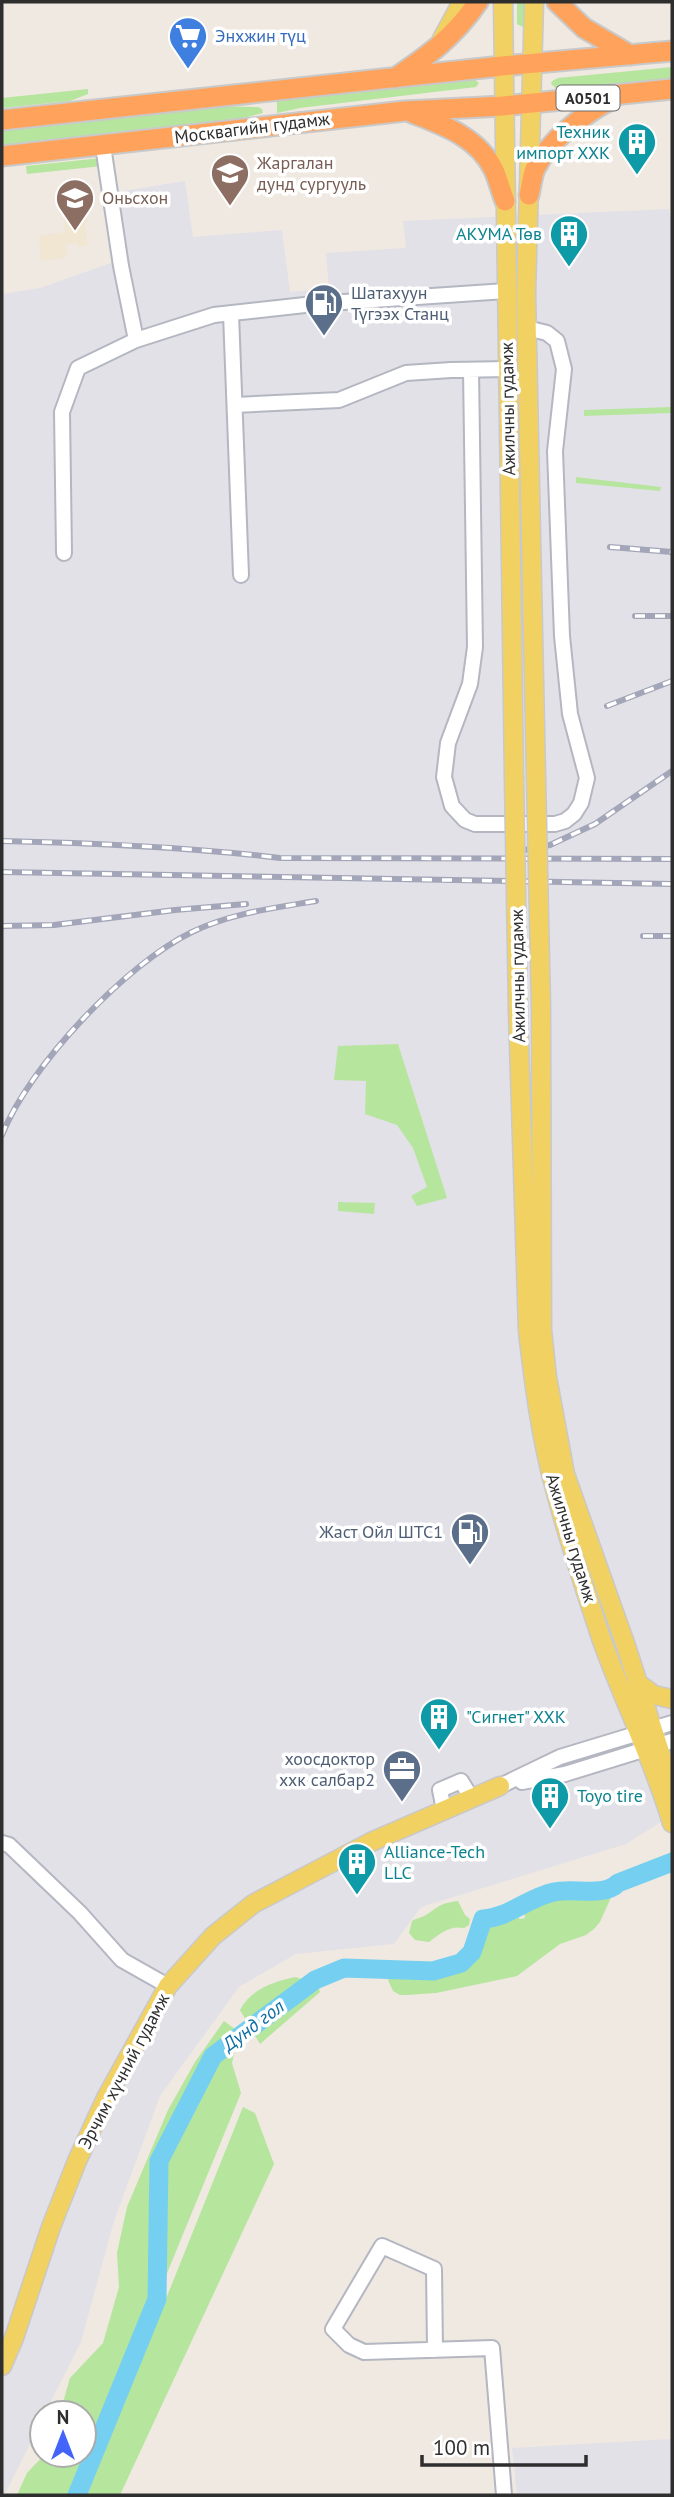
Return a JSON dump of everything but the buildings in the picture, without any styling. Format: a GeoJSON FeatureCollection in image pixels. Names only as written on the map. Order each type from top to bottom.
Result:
{"type":"FeatureCollection","features":[{"type":"Feature","properties":{"kind":"highway"},"geometry":{"type":"LineString","coordinates":[[393,80],[453,36],[478,2]]}},
{"type":"Feature","properties":{"kind":"highway"},"geometry":{"type":"LineString","coordinates":[[557,2],[584,27],[630,55]]}},
{"type":"Feature","properties":{"kind":"highway","name":"A0501"},"geometry":{"type":"LineString","coordinates":[[502,66],[672,51]]}},
{"type":"Feature","properties":{"kind":"highway","name":"Москвагийн гудамж"},"geometry":{"type":"LineString","coordinates":[[2,120],[393,80],[502,66]]}},
{"type":"Feature","properties":{"kind":"highway","name":"A0501"},"geometry":{"type":"LineString","coordinates":[[503,106],[672,89]]}},
{"type":"Feature","properties":{"kind":"highway"},"geometry":{"type":"LineString","coordinates":[[249,94],[268,104],[269,118],[264,125]]}},
{"type":"Feature","properties":{"kind":"highway"},"geometry":{"type":"LineString","coordinates":[[529,195],[535,169],[552,146],[593,109],[619,95]]}},
{"type":"Feature","properties":{"kind":"highway","name":"Москвагийн гудамж"},"geometry":{"type":"LineString","coordinates":[[2,156],[264,125],[405,111],[503,106]]}},
{"type":"Feature","properties":{"kind":"highway"},"geometry":{"type":"LineString","coordinates":[[405,111],[454,130],[474,145],[493,167],[505,201]]}},
{"type":"Feature","properties":{"kind":"main road"},"geometry":{"type":"LineString","coordinates":[[437,50],[461,2]]}},
{"type":"Feature","properties":{"kind":"main road","name":"Ажилчны гудамж"},"geometry":{"type":"LineString","coordinates":[[503,2],[518,1011],[528,1331],[565,1474],[639,1684],[647,1731]]}},
{"type":"Feature","properties":{"kind":"main road","name":"Ажилчны гудамж"},"geometry":{"type":"LineString","coordinates":[[534,2],[527,328],[541,1007],[540,1378],[554,1489],[602,1639],[647,1731],[659,1746],[672,1789]]}},
{"type":"Feature","properties":{"kind":"main road"},"geometry":{"type":"LineString","coordinates":[[639,1684],[654,1695],[672,1699]]}},
{"type":"Feature","properties":{"kind":"main road","name":"Ажилчны гудамж"},"geometry":{"type":"LineString","coordinates":[[659,1746],[670,1815]]}},
{"type":"Feature","properties":{"kind":"main road","name":"Эрчим хүчний гудамж"},"geometry":{"type":"LineString","coordinates":[[2,2366],[77,2161],[107,2096],[168,1986],[213,1936],[253,1903],[371,1842],[500,1786]]}},
{"type":"Feature","properties":{"kind":"street"},"geometry":{"type":"LineString","coordinates":[[103,146],[121,266],[136,340]]}},
{"type":"Feature","properties":{"kind":"street"},"geometry":{"type":"LineString","coordinates":[[64,552],[62,412],[78,368],[136,340],[214,315],[314,304],[506,291]]}},
{"type":"Feature","properties":{"kind":"street"},"geometry":{"type":"LineString","coordinates":[[231,314],[241,575]]}},
{"type":"Feature","properties":{"kind":"street"},"geometry":{"type":"LineString","coordinates":[[471,370],[475,647],[470,684],[448,743],[444,777],[447,794],[457,813],[475,824],[555,824],[574,814],[581,803],[587,778],[570,714],[561,627],[555,451],[564,369],[557,341],[547,333],[527,328]]}},
{"type":"Feature","properties":{"kind":"street"},"geometry":{"type":"LineString","coordinates":[[235,405],[339,400],[406,373],[508,369]]}},
{"type":"Feature","properties":{"kind":"street","name":"Эрчим хүчний гудамж"},"geometry":{"type":"LineString","coordinates":[[500,1786],[560,1758],[672,1723]]}},
{"type":"Feature","properties":{"kind":"street","name":"Эрчим хүчний гудамж"},"geometry":{"type":"LineString","coordinates":[[500,1786],[565,1774],[659,1746]]}},
{"type":"Feature","properties":{"kind":"street"},"geometry":{"type":"LineString","coordinates":[[2,1843],[9,1845],[80,1913],[122,1960],[168,1986]]}},
{"type":"Feature","properties":{"kind":"street"},"geometry":{"type":"LineString","coordinates":[[435,2350],[434,2269],[382,2246],[332,2329],[349,2345],[363,2352],[435,2350],[492,2348],[503,2495]]}},
{"type":"Feature","properties":{"kind":"shaded area"},"geometry":{"type":"Polygon","coordinates":[[[185,181],[193,237],[282,230],[290,292],[329,288],[326,253],[406,248],[403,221],[669,209],[672,224],[672,1815],[626,1844],[421,1907],[394,1944],[296,1954],[239,1987],[160,2096],[114,2221],[81,2342],[52,2399],[28,2399],[28,2448],[2,2495],[2,294],[40,288],[125,258],[117,192],[185,181]]]}},
{"type":"Feature","properties":{"kind":"shaded area","name":"Оньсхон"},"geometry":{"type":"Polygon","coordinates":[[[87,203],[88,222],[85,223],[88,245],[65,245],[67,257],[41,261],[39,236],[65,232],[63,206],[87,203]]]}},
{"type":"Feature","properties":{"kind":"shaded area"},"geometry":{"type":"Polygon","coordinates":[[[672,2439],[672,2495],[517,2495],[512,2448],[672,2439]]]}},
{"type":"Feature","properties":{"kind":"green space"},"geometry":{"type":"Polygon","coordinates":[[[517,2],[527,2],[526,26],[523,27],[517,24],[517,2]]]}},
{"type":"Feature","properties":{"kind":"green space"},"geometry":{"type":"Polygon","coordinates":[[[672,67],[672,78],[558,90],[551,84],[558,78],[672,67]]]}},
{"type":"Feature","properties":{"kind":"green space"},"geometry":{"type":"Polygon","coordinates":[[[475,80],[479,83],[476,87],[277,113],[274,99],[475,80]]]}},
{"type":"Feature","properties":{"kind":"green space"},"geometry":{"type":"Polygon","coordinates":[[[88,89],[88,94],[70,101],[2,108],[2,98],[88,89]]]}},
{"type":"Feature","properties":{"kind":"green space"},"geometry":{"type":"Polygon","coordinates":[[[207,106],[258,107],[263,113],[211,126],[2,148],[2,129],[207,106]]]}},
{"type":"Feature","properties":{"kind":"green space"},"geometry":{"type":"Polygon","coordinates":[[[101,158],[102,166],[27,174],[26,166],[101,158]]]}},
{"type":"Feature","properties":{"kind":"green space"},"geometry":{"type":"Polygon","coordinates":[[[672,407],[672,413],[584,416],[584,410],[672,407]]]}},
{"type":"Feature","properties":{"kind":"green space"},"geometry":{"type":"Polygon","coordinates":[[[576,477],[661,487],[660,491],[576,483],[576,477]]]}},
{"type":"Feature","properties":{"kind":"green space"},"geometry":{"type":"Polygon","coordinates":[[[398,1044],[447,1198],[417,1206],[411,1196],[427,1187],[413,1148],[397,1125],[365,1114],[366,1081],[334,1080],[338,1046],[398,1044]]]}},
{"type":"Feature","properties":{"kind":"green space"},"geometry":{"type":"Polygon","coordinates":[[[338,1202],[375,1203],[374,1214],[338,1211],[338,1202]]]}},
{"type":"Feature","properties":{"kind":"green space"},"geometry":{"type":"Polygon","coordinates":[[[637,1866],[644,1867],[634,1880],[624,1883],[624,1887],[617,1887],[594,1929],[586,1935],[560,1944],[517,1976],[436,1993],[400,1995],[393,1991],[388,1980],[399,1965],[439,1967],[449,1965],[464,1954],[473,1937],[479,1916],[501,1912],[520,1919],[525,1918],[524,1911],[527,1906],[540,1906],[550,1896],[594,1898],[610,1881],[624,1876],[627,1870],[637,1866]]]}},
{"type":"Feature","properties":{"kind":"green space"},"geometry":{"type":"Polygon","coordinates":[[[458,1901],[470,1919],[469,1925],[445,1931],[429,1942],[415,1940],[409,1933],[412,1921],[442,1905],[458,1901]]]}},
{"type":"Feature","properties":{"kind":"green space"},"geometry":{"type":"Polygon","coordinates":[[[296,1977],[318,1985],[320,1992],[260,2044],[240,2010],[256,1992],[279,1981],[296,1977]]]}},
{"type":"Feature","properties":{"kind":"green space"},"geometry":{"type":"Polygon","coordinates":[[[224,2021],[239,2032],[232,2063],[241,2093],[98,2441],[98,2399],[64,2399],[70,2378],[103,2343],[119,2287],[117,2253],[127,2207],[168,2110],[195,2062],[224,2021]]]}},
{"type":"Feature","properties":{"kind":"green space"},"geometry":{"type":"Polygon","coordinates":[[[243,2107],[255,2113],[274,2164],[120,2495],[84,2495],[95,2469],[98,2469],[98,2462],[243,2107]]]}},
{"type":"Feature","properties":{"kind":"green space"},"geometry":{"type":"Polygon","coordinates":[[[31,2469],[87,2469],[76,2495],[17,2495],[31,2469]]]}},
{"type":"Feature","properties":{"kind":"waterway","name":"Дунд гол"},"geometry":{"type":"LineString","coordinates":[[77,2495],[157,2299],[159,2161],[213,2056],[315,1980],[344,1968],[433,1971],[461,1963],[472,1952],[483,1919],[501,1915],[554,1892],[604,1890],[672,1862]]}},
{"type":"Feature","properties":{"kind":"railway"},"geometry":{"type":"LineString","coordinates":[[610,547],[672,552]]}},
{"type":"Feature","properties":{"kind":"railway"},"geometry":{"type":"LineString","coordinates":[[635,616],[672,616]]}},
{"type":"Feature","properties":{"kind":"railway"},"geometry":{"type":"LineString","coordinates":[[607,706],[672,681]]}},
{"type":"Feature","properties":{"kind":"railway"},"geometry":{"type":"LineString","coordinates":[[514,852],[550,845],[595,824],[672,771]]}},
{"type":"Feature","properties":{"kind":"railway"},"geometry":{"type":"LineString","coordinates":[[2,841],[141,846],[280,858],[672,859]]}},
{"type":"Feature","properties":{"kind":"railway"},"geometry":{"type":"LineString","coordinates":[[2,872],[672,884]]}},
{"type":"Feature","properties":{"kind":"railway"},"geometry":{"type":"LineString","coordinates":[[2,1135],[15,1108],[34,1079],[82,1020],[110,992],[166,947],[192,932],[222,920],[316,901]]}},
{"type":"Feature","properties":{"kind":"railway"},"geometry":{"type":"LineString","coordinates":[[2,926],[54,925],[246,904]]}},
{"type":"Feature","properties":{"kind":"railway"},"geometry":{"type":"LineString","coordinates":[[643,936],[672,936]]}},
{"type":"Feature","properties":{"kind":"place","name":"Энхжин түц"},"geometry":{"type":"Point","coordinates":[188,70]}},
{"type":"Feature","properties":{"kind":"place","name":"Техник импорт ХХК"},"geometry":{"type":"Point","coordinates":[637,176]}},
{"type":"Feature","properties":{"kind":"place","name":"Жаргалан дунд сургууль"},"geometry":{"type":"Point","coordinates":[230,207]}},
{"type":"Feature","properties":{"kind":"place","name":"Оньсхон"},"geometry":{"type":"Point","coordinates":[75,232]}},
{"type":"Feature","properties":{"kind":"place","name":"АКУМА Төв"},"geometry":{"type":"Point","coordinates":[569,268]}},
{"type":"Feature","properties":{"kind":"place","name":"Шатахуун Түгээх Станц"},"geometry":{"type":"Point","coordinates":[324,337]}},
{"type":"Feature","properties":{"kind":"place","name":"Жаст Ойл ШТС1"},"geometry":{"type":"Point","coordinates":[470,1566]}},
{"type":"Feature","properties":{"kind":"place","name":"\"Сигнет\" ХХК"},"geometry":{"type":"Point","coordinates":[439,1751]}},
{"type":"Feature","properties":{"kind":"place","name":"хоосдоктор ххк салбар2"},"geometry":{"type":"Point","coordinates":[402,1803]}},
{"type":"Feature","properties":{"kind":"place","name":"Toyo tire"},"geometry":{"type":"Point","coordinates":[550,1830]}},
{"type":"Feature","properties":{"kind":"place","name":"Alliance-Tech LLC"},"geometry":{"type":"Point","coordinates":[357,1896]}}]}
